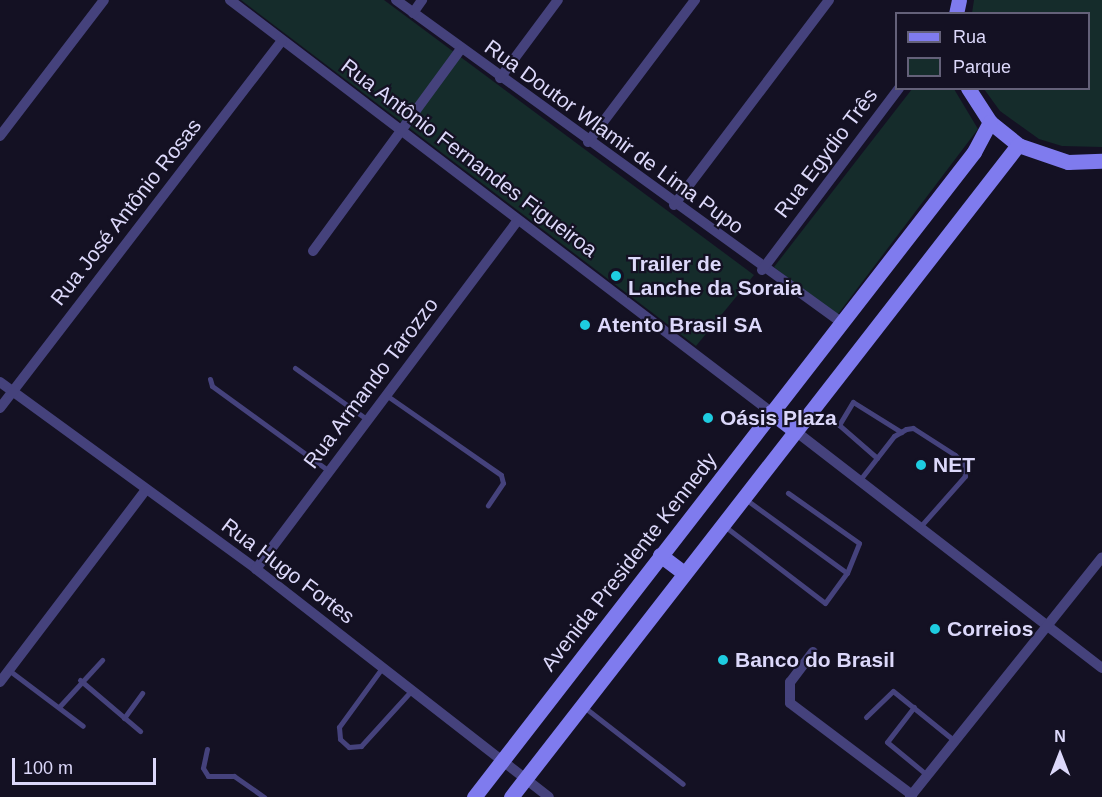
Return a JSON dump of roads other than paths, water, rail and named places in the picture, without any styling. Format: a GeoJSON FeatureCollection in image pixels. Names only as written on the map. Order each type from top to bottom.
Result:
{"type":"FeatureCollection","features":[{"type":"Feature","properties":{"kind":"main road"},"geometry":{"type":"LineString","coordinates":[[969,90],[990,122],[1018,145],[1068,162],[1102,161]]}},
{"type":"Feature","properties":{"kind":"main road","name":"Avenida Presidente Kennedy"},"geometry":{"type":"LineString","coordinates":[[474,797],[974,152],[990,122]]}},
{"type":"Feature","properties":{"kind":"main road"},"geometry":{"type":"LineString","coordinates":[[511,797],[860,345],[1018,145]]}},
{"type":"Feature","properties":{"kind":"main road"},"geometry":{"type":"LineString","coordinates":[[841,322],[860,345]]}},
{"type":"Feature","properties":{"kind":"main road"},"geometry":{"type":"LineString","coordinates":[[771,412],[794,430]]}},
{"type":"Feature","properties":{"kind":"main road"},"geometry":{"type":"LineString","coordinates":[[660,555],[684,573]]}},
{"type":"Feature","properties":{"kind":"street"},"geometry":{"type":"LineString","coordinates":[[0,136],[104,0]]}},
{"type":"Feature","properties":{"kind":"street","name":"Rua Antônio Fernandes Figueiroa"},"geometry":{"type":"LineString","coordinates":[[230,0],[771,412]]}},
{"type":"Feature","properties":{"kind":"street","name":"Rua Doutor Wlamir de Lima Pupo"},"geometry":{"type":"LineString","coordinates":[[396,0],[762,270],[841,322]]}},
{"type":"Feature","properties":{"kind":"street"},"geometry":{"type":"LineString","coordinates":[[413,13],[422,0]]}},
{"type":"Feature","properties":{"kind":"street"},"geometry":{"type":"LineString","coordinates":[[500,78],[558,0]]}},
{"type":"Feature","properties":{"kind":"street"},"geometry":{"type":"LineString","coordinates":[[588,142],[695,0]]}},
{"type":"Feature","properties":{"kind":"street"},"geometry":{"type":"LineString","coordinates":[[674,205],[829,0]]}},
{"type":"Feature","properties":{"kind":"street","name":"Rua José Antônio Rosas"},"geometry":{"type":"LineString","coordinates":[[0,408],[282,41]]}},
{"type":"Feature","properties":{"kind":"street"},"geometry":{"type":"LineString","coordinates":[[313,251],[461,49]]}},
{"type":"Feature","properties":{"kind":"street","name":"Rua Egydio Três"},"geometry":{"type":"LineString","coordinates":[[762,270],[897,90]]}},
{"type":"Feature","properties":{"kind":"street","name":"Rua Armando Tarozzo"},"geometry":{"type":"LineString","coordinates":[[256,569],[518,220]]}},
{"type":"Feature","properties":{"kind":"street","name":"Rua Hugo Fortes"},"geometry":{"type":"LineString","coordinates":[[0,382],[145,491],[256,569],[549,797]]}},
{"type":"Feature","properties":{"kind":"street"},"geometry":{"type":"LineString","coordinates":[[794,430],[1047,629],[1102,668]]}},
{"type":"Feature","properties":{"kind":"street"},"geometry":{"type":"LineString","coordinates":[[0,682],[145,491]]}},
{"type":"Feature","properties":{"kind":"street"},"geometry":{"type":"LineString","coordinates":[[813,652],[790,682],[790,703],[911,796],[957,743],[1102,557]]}},
{"type":"Feature","properties":{"kind":"lane"},"geometry":{"type":"LineString","coordinates":[[295,368],[368,420]]}},
{"type":"Feature","properties":{"kind":"lane"},"geometry":{"type":"LineString","coordinates":[[210,379],[212,386],[329,471]]}},
{"type":"Feature","properties":{"kind":"lane"},"geometry":{"type":"LineString","coordinates":[[386,395],[501,475],[503,483],[488,505]]}},
{"type":"Feature","properties":{"kind":"lane"},"geometry":{"type":"LineString","coordinates":[[877,458],[839,425],[853,402],[902,432]]}},
{"type":"Feature","properties":{"kind":"lane"},"geometry":{"type":"LineString","coordinates":[[859,481],[902,432],[913,428],[964,463],[965,476],[919,529]]}},
{"type":"Feature","properties":{"kind":"lane"},"geometry":{"type":"LineString","coordinates":[[722,524],[825,603],[848,573],[859,543],[788,493]]}},
{"type":"Feature","properties":{"kind":"lane"},"geometry":{"type":"LineString","coordinates":[[743,497],[848,573]]}},
{"type":"Feature","properties":{"kind":"lane"},"geometry":{"type":"LineString","coordinates":[[59,707],[81,680],[102,660]]}},
{"type":"Feature","properties":{"kind":"lane"},"geometry":{"type":"LineString","coordinates":[[382,668],[339,727],[340,739],[349,747],[361,746],[411,691]]}},
{"type":"Feature","properties":{"kind":"lane"},"geometry":{"type":"LineString","coordinates":[[10,671],[83,726]]}},
{"type":"Feature","properties":{"kind":"lane"},"geometry":{"type":"LineString","coordinates":[[81,680],[140,731]]}},
{"type":"Feature","properties":{"kind":"lane"},"geometry":{"type":"LineString","coordinates":[[866,717],[888,691],[914,706],[957,743]]}},
{"type":"Feature","properties":{"kind":"lane"},"geometry":{"type":"LineString","coordinates":[[124,718],[142,693]]}},
{"type":"Feature","properties":{"kind":"lane"},"geometry":{"type":"LineString","coordinates":[[583,706],[683,784]]}},
{"type":"Feature","properties":{"kind":"lane"},"geometry":{"type":"LineString","coordinates":[[914,706],[887,742],[928,776]]}},
{"type":"Feature","properties":{"kind":"lane"},"geometry":{"type":"LineString","coordinates":[[207,749],[203,768],[208,776],[234,776],[264,797]]}},
{"type":"Feature","properties":{"kind":"place","name":"Trailer de Lanche da Soraia"},"geometry":{"type":"Point","coordinates":[616,276]}},
{"type":"Feature","properties":{"kind":"place","name":"Atento Brasil SA"},"geometry":{"type":"Point","coordinates":[585,325]}},
{"type":"Feature","properties":{"kind":"place","name":"Oásis Plaza"},"geometry":{"type":"Point","coordinates":[708,418]}},
{"type":"Feature","properties":{"kind":"place","name":"NET"},"geometry":{"type":"Point","coordinates":[921,465]}},
{"type":"Feature","properties":{"kind":"place","name":"Correios"},"geometry":{"type":"Point","coordinates":[935,629]}},
{"type":"Feature","properties":{"kind":"place","name":"Banco do Brasil"},"geometry":{"type":"Point","coordinates":[723,660]}}]}
